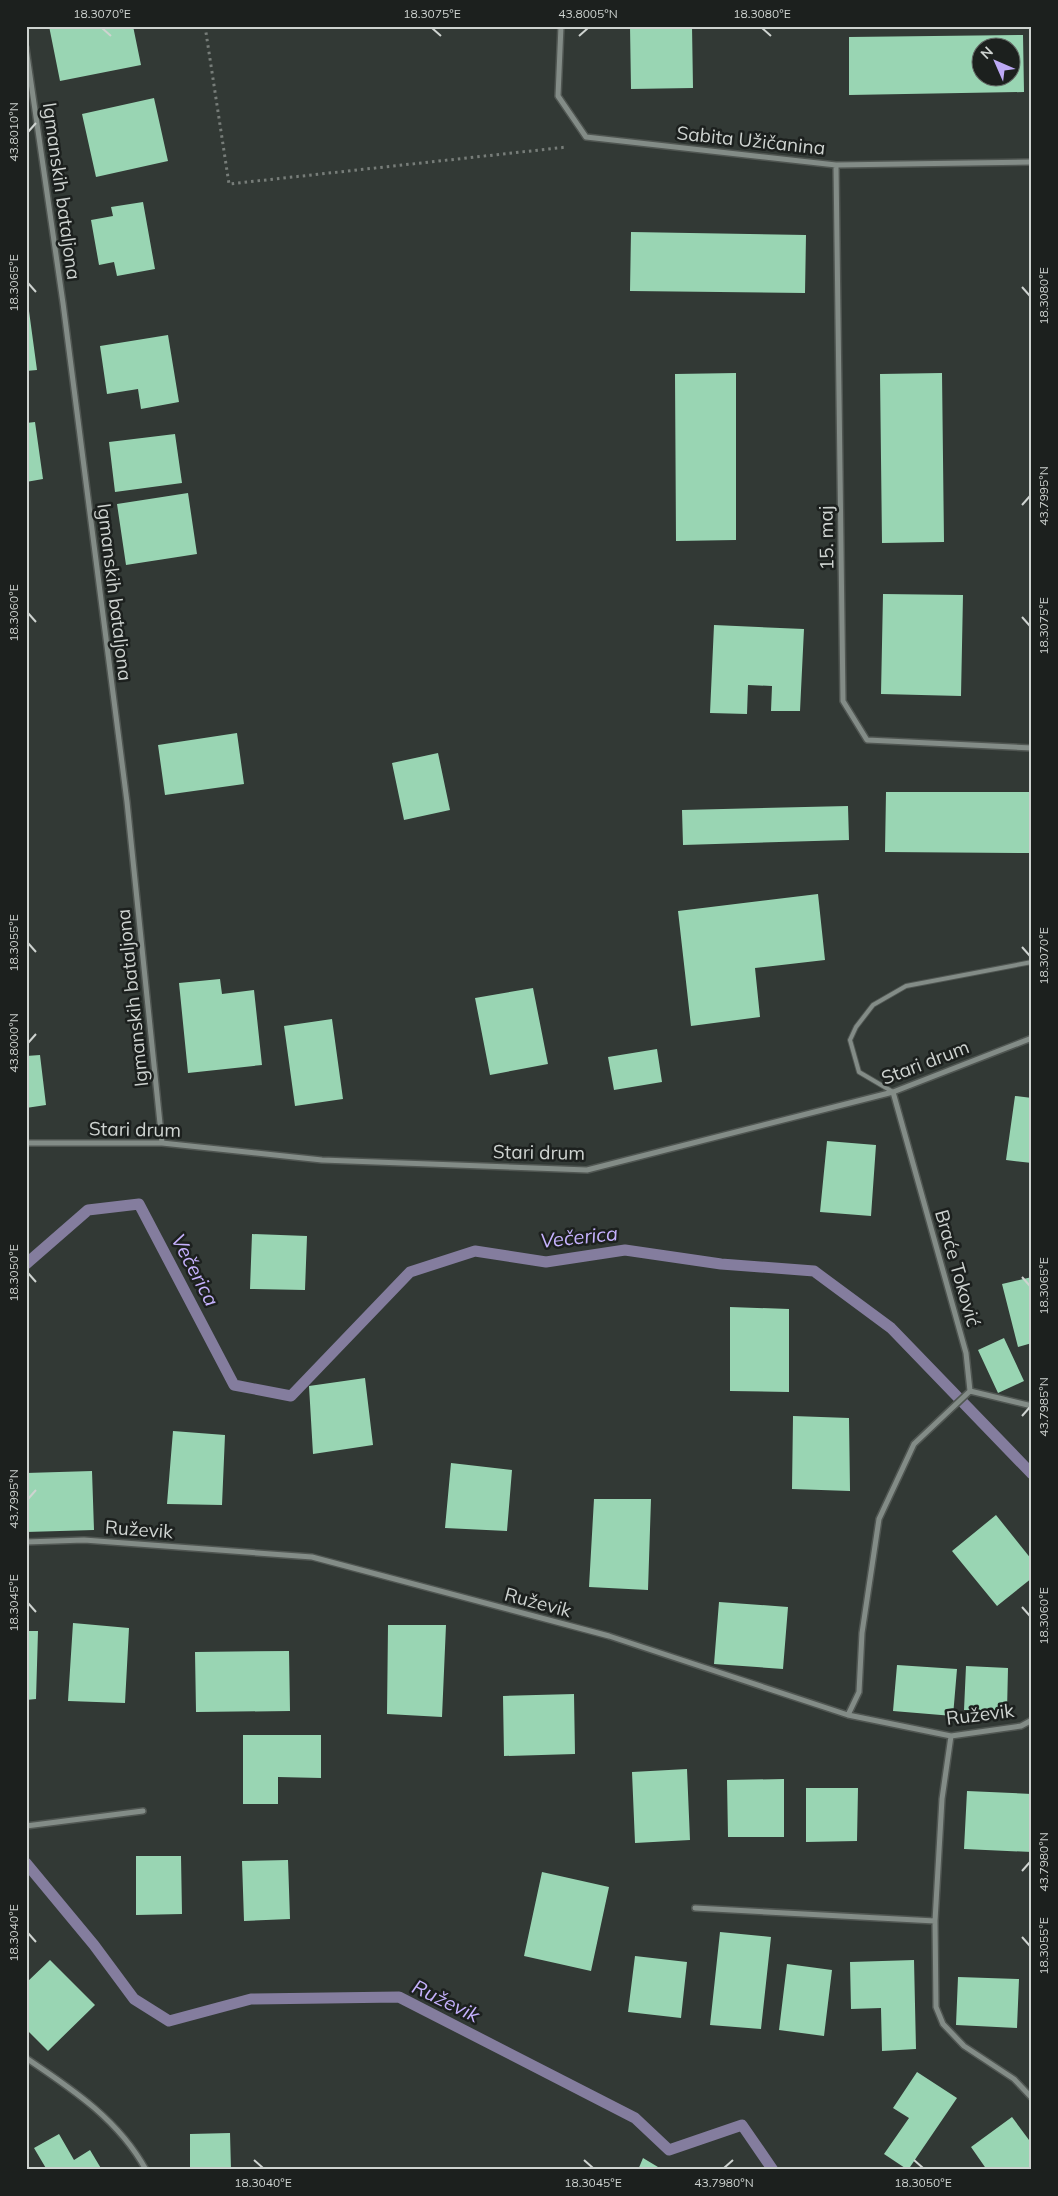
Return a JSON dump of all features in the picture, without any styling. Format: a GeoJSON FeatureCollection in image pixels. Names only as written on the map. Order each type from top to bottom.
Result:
{"type":"FeatureCollection","features":[{"type":"Feature","properties":{"kind":"street","name":"Sabita Užičanina"},"geometry":{"type":"LineString","coordinates":[[561,26],[558,96],[586,137],[836,165],[1032,162]]}},
{"type":"Feature","properties":{"kind":"street","name":"Igmanskih bataljona"},"geometry":{"type":"LineString","coordinates":[[26,48],[63,303],[127,802],[162,1142]]}},
{"type":"Feature","properties":{"kind":"street","name":"15. maj"},"geometry":{"type":"LineString","coordinates":[[836,165],[843,701],[867,740],[1032,748]]}},
{"type":"Feature","properties":{"kind":"street","name":"Stari drum"},"geometry":{"type":"LineString","coordinates":[[26,1143],[162,1142],[322,1160],[587,1170],[893,1092],[1032,1038]]}},
{"type":"Feature","properties":{"kind":"street","name":"Braće Toković"},"geometry":{"type":"LineString","coordinates":[[893,1092],[966,1353],[970,1391]]}},
{"type":"Feature","properties":{"kind":"street"},"geometry":{"type":"LineString","coordinates":[[848,1715],[859,1692],[862,1633],[879,1519],[914,1444],[970,1391],[1032,1406]]}},
{"type":"Feature","properties":{"kind":"street","name":"Ruževik"},"geometry":{"type":"LineString","coordinates":[[26,1542],[84,1540],[312,1557],[609,1636],[848,1715],[951,1736],[1021,1726],[1032,1720]]}},
{"type":"Feature","properties":{"kind":"street"},"geometry":{"type":"LineString","coordinates":[[951,1736],[942,1799],[935,1921],[936,2007],[943,2024],[964,2046],[1014,2079],[1032,2098]]}},
{"type":"Feature","properties":{"kind":"street"},"geometry":{"type":"LineString","coordinates":[[26,1826],[143,1811]]}},
{"type":"Feature","properties":{"kind":"street"},"geometry":{"type":"LineString","coordinates":[[695,1908],[935,1921]]}},
{"type":"Feature","properties":{"kind":"street"},"geometry":{"type":"LineString","coordinates":[[26,2058],[105,2115],[140,2158],[146,2170]]}},
{"type":"Feature","properties":{"kind":"lane"},"geometry":{"type":"LineString","coordinates":[[893,1092],[859,1072],[850,1040],[856,1027],[873,1005],[906,986],[1032,962]]}},
{"type":"Feature","properties":{"kind":"path"},"geometry":{"type":"LineString","coordinates":[[205,26],[229,184],[571,147]]}},
{"type":"Feature","properties":{"kind":"building"},"geometry":{"type":"Polygon","coordinates":[[[49,26],[133,26],[141,65],[60,81],[49,26]]]}},
{"type":"Feature","properties":{"kind":"building"},"geometry":{"type":"Polygon","coordinates":[[[630,26],[692,26],[693,88],[631,89],[630,26]]]}},
{"type":"Feature","properties":{"kind":"building"},"geometry":{"type":"Polygon","coordinates":[[[1023,35],[1024,92],[849,95],[849,37],[1023,35]]]}},
{"type":"Feature","properties":{"kind":"building"},"geometry":{"type":"Polygon","coordinates":[[[154,98],[168,161],[96,177],[82,114],[154,98]]]}},
{"type":"Feature","properties":{"kind":"building"},"geometry":{"type":"Polygon","coordinates":[[[143,202],[155,269],[117,276],[114,262],[99,265],[91,220],[113,216],[111,207],[143,202]]]}},
{"type":"Feature","properties":{"kind":"building"},"geometry":{"type":"Polygon","coordinates":[[[631,232],[806,235],[805,293],[630,291],[631,232]]]}},
{"type":"Feature","properties":{"kind":"building"},"geometry":{"type":"Polygon","coordinates":[[[26,311],[29,311],[37,370],[26,371],[26,311]]]}},
{"type":"Feature","properties":{"kind":"building"},"geometry":{"type":"Polygon","coordinates":[[[168,335],[179,402],[141,409],[138,389],[107,394],[100,346],[168,335]]]}},
{"type":"Feature","properties":{"kind":"building"},"geometry":{"type":"Polygon","coordinates":[[[736,373],[736,540],[676,541],[675,374],[736,373]]]}},
{"type":"Feature","properties":{"kind":"building"},"geometry":{"type":"Polygon","coordinates":[[[942,373],[944,542],[882,543],[880,374],[942,373]]]}},
{"type":"Feature","properties":{"kind":"building"},"geometry":{"type":"Polygon","coordinates":[[[35,422],[43,479],[26,482],[26,423],[35,422]]]}},
{"type":"Feature","properties":{"kind":"building"},"geometry":{"type":"Polygon","coordinates":[[[175,434],[182,483],[115,492],[109,442],[175,434]]]}},
{"type":"Feature","properties":{"kind":"building"},"geometry":{"type":"Polygon","coordinates":[[[188,493],[197,554],[126,565],[117,504],[188,493]]]}},
{"type":"Feature","properties":{"kind":"building"},"geometry":{"type":"Polygon","coordinates":[[[883,594],[963,595],[961,696],[881,694],[883,594]]]}},
{"type":"Feature","properties":{"kind":"building"},"geometry":{"type":"Polygon","coordinates":[[[714,625],[804,629],[800,711],[771,711],[772,686],[748,685],[747,714],[710,713],[714,625]]]}},
{"type":"Feature","properties":{"kind":"building"},"geometry":{"type":"Polygon","coordinates":[[[237,733],[244,784],[165,795],[158,745],[237,733]]]}},
{"type":"Feature","properties":{"kind":"building"},"geometry":{"type":"Polygon","coordinates":[[[438,753],[450,810],[404,820],[392,763],[438,753]]]}},
{"type":"Feature","properties":{"kind":"building"},"geometry":{"type":"Polygon","coordinates":[[[886,792],[1032,792],[1032,853],[885,852],[886,792]]]}},
{"type":"Feature","properties":{"kind":"building"},"geometry":{"type":"Polygon","coordinates":[[[848,806],[849,840],[683,845],[682,810],[848,806]]]}},
{"type":"Feature","properties":{"kind":"building"},"geometry":{"type":"Polygon","coordinates":[[[818,894],[825,960],[755,968],[760,1017],[691,1026],[678,911],[818,894]]]}},
{"type":"Feature","properties":{"kind":"building"},"geometry":{"type":"Polygon","coordinates":[[[220,979],[222,994],[254,990],[262,1065],[188,1073],[179,983],[220,979]]]}},
{"type":"Feature","properties":{"kind":"building"},"geometry":{"type":"Polygon","coordinates":[[[533,988],[548,1064],[490,1075],[475,998],[533,988]]]}},
{"type":"Feature","properties":{"kind":"building"},"geometry":{"type":"Polygon","coordinates":[[[332,1019],[343,1099],[295,1106],[284,1026],[332,1019]]]}},
{"type":"Feature","properties":{"kind":"building"},"geometry":{"type":"Polygon","coordinates":[[[657,1049],[662,1082],[614,1090],[608,1057],[657,1049]]]}},
{"type":"Feature","properties":{"kind":"building"},"geometry":{"type":"Polygon","coordinates":[[[40,1055],[46,1105],[26,1108],[26,1056],[40,1055]]]}},
{"type":"Feature","properties":{"kind":"building"},"geometry":{"type":"Polygon","coordinates":[[[1015,1096],[1032,1098],[1032,1163],[1006,1160],[1015,1096]]]}},
{"type":"Feature","properties":{"kind":"building"},"geometry":{"type":"Polygon","coordinates":[[[827,1141],[876,1145],[871,1216],[820,1212],[827,1141]]]}},
{"type":"Feature","properties":{"kind":"building"},"geometry":{"type":"Polygon","coordinates":[[[252,1234],[307,1236],[305,1290],[250,1289],[252,1234]]]}},
{"type":"Feature","properties":{"kind":"building"},"geometry":{"type":"Polygon","coordinates":[[[1032,1277],[1032,1343],[1018,1347],[1002,1284],[1032,1277]]]}},
{"type":"Feature","properties":{"kind":"building"},"geometry":{"type":"Polygon","coordinates":[[[730,1307],[789,1309],[789,1392],[730,1391],[730,1307]]]}},
{"type":"Feature","properties":{"kind":"building"},"geometry":{"type":"Polygon","coordinates":[[[1004,1338],[1024,1381],[998,1393],[978,1350],[1004,1338]]]}},
{"type":"Feature","properties":{"kind":"building"},"geometry":{"type":"Polygon","coordinates":[[[365,1378],[373,1445],[313,1454],[309,1386],[365,1378]]]}},
{"type":"Feature","properties":{"kind":"building"},"geometry":{"type":"Polygon","coordinates":[[[793,1416],[849,1418],[850,1491],[792,1489],[793,1416]]]}},
{"type":"Feature","properties":{"kind":"building"},"geometry":{"type":"Polygon","coordinates":[[[173,1431],[225,1435],[222,1505],[167,1504],[173,1431]]]}},
{"type":"Feature","properties":{"kind":"building"},"geometry":{"type":"Polygon","coordinates":[[[451,1463],[512,1470],[507,1531],[445,1528],[451,1463]]]}},
{"type":"Feature","properties":{"kind":"building"},"geometry":{"type":"Polygon","coordinates":[[[92,1471],[94,1530],[26,1532],[26,1473],[92,1471]]]}},
{"type":"Feature","properties":{"kind":"building"},"geometry":{"type":"Polygon","coordinates":[[[594,1499],[651,1499],[648,1590],[589,1587],[594,1499]]]}},
{"type":"Feature","properties":{"kind":"building"},"geometry":{"type":"Polygon","coordinates":[[[996,1515],[1032,1560],[1032,1578],[997,1606],[952,1551],[996,1515]]]}},
{"type":"Feature","properties":{"kind":"building"},"geometry":{"type":"Polygon","coordinates":[[[719,1602],[788,1607],[783,1669],[714,1664],[719,1602]]]}},
{"type":"Feature","properties":{"kind":"building"},"geometry":{"type":"Polygon","coordinates":[[[73,1623],[129,1628],[125,1703],[68,1701],[73,1623]]]}},
{"type":"Feature","properties":{"kind":"building"},"geometry":{"type":"Polygon","coordinates":[[[388,1625],[446,1625],[442,1717],[387,1714],[388,1625]]]}},
{"type":"Feature","properties":{"kind":"building"},"geometry":{"type":"Polygon","coordinates":[[[26,1631],[38,1631],[36,1699],[26,1700],[26,1631]]]}},
{"type":"Feature","properties":{"kind":"building"},"geometry":{"type":"Polygon","coordinates":[[[289,1651],[290,1711],[196,1712],[195,1652],[289,1651]]]}},
{"type":"Feature","properties":{"kind":"building"},"geometry":{"type":"Polygon","coordinates":[[[897,1665],[957,1669],[953,1716],[893,1711],[897,1665]]]}},
{"type":"Feature","properties":{"kind":"building"},"geometry":{"type":"Polygon","coordinates":[[[966,1666],[1008,1668],[1007,1711],[964,1710],[966,1666]]]}},
{"type":"Feature","properties":{"kind":"building"},"geometry":{"type":"Polygon","coordinates":[[[574,1694],[575,1754],[504,1756],[503,1696],[574,1694]]]}},
{"type":"Feature","properties":{"kind":"building"},"geometry":{"type":"Polygon","coordinates":[[[243,1735],[321,1735],[321,1778],[278,1777],[278,1804],[243,1804],[243,1735]]]}},
{"type":"Feature","properties":{"kind":"building"},"geometry":{"type":"Polygon","coordinates":[[[687,1769],[690,1840],[635,1843],[632,1772],[687,1769]]]}},
{"type":"Feature","properties":{"kind":"building"},"geometry":{"type":"Polygon","coordinates":[[[784,1779],[784,1837],[728,1837],[727,1780],[784,1779]]]}},
{"type":"Feature","properties":{"kind":"building"},"geometry":{"type":"Polygon","coordinates":[[[806,1788],[858,1788],[857,1841],[806,1842],[806,1788]]]}},
{"type":"Feature","properties":{"kind":"building"},"geometry":{"type":"Polygon","coordinates":[[[967,1791],[1032,1794],[1032,1852],[964,1849],[967,1791]]]}},
{"type":"Feature","properties":{"kind":"building"},"geometry":{"type":"Polygon","coordinates":[[[136,1856],[181,1856],[182,1914],[136,1915],[136,1856]]]}},
{"type":"Feature","properties":{"kind":"building"},"geometry":{"type":"Polygon","coordinates":[[[288,1860],[290,1919],[244,1921],[242,1861],[288,1860]]]}},
{"type":"Feature","properties":{"kind":"building"},"geometry":{"type":"Polygon","coordinates":[[[542,1872],[609,1887],[591,1971],[524,1956],[542,1872]]]}},
{"type":"Feature","properties":{"kind":"building"},"geometry":{"type":"Polygon","coordinates":[[[720,1932],[771,1937],[761,2029],[710,2025],[720,1932]]]}},
{"type":"Feature","properties":{"kind":"building"},"geometry":{"type":"Polygon","coordinates":[[[635,1956],[687,1962],[681,2018],[628,2012],[635,1956]]]}},
{"type":"Feature","properties":{"kind":"building"},"geometry":{"type":"Polygon","coordinates":[[[50,1960],[95,2005],[48,2051],[26,2029],[26,1983],[50,1960]]]}},
{"type":"Feature","properties":{"kind":"building"},"geometry":{"type":"Polygon","coordinates":[[[914,1960],[916,2049],[882,2051],[881,2008],[851,2009],[850,1962],[914,1960]]]}},
{"type":"Feature","properties":{"kind":"building"},"geometry":{"type":"Polygon","coordinates":[[[787,1964],[832,1970],[824,2036],[779,2030],[787,1964]]]}},
{"type":"Feature","properties":{"kind":"building"},"geometry":{"type":"Polygon","coordinates":[[[958,1977],[1019,1979],[1017,2028],[956,2025],[958,1977]]]}},
{"type":"Feature","properties":{"kind":"building"},"geometry":{"type":"Polygon","coordinates":[[[917,2072],[957,2098],[908,2170],[884,2154],[909,2118],[893,2108],[917,2072]]]}},
{"type":"Feature","properties":{"kind":"building"},"geometry":{"type":"Polygon","coordinates":[[[1012,2117],[1032,2144],[1032,2168],[987,2170],[971,2147],[1012,2117]]]}},
{"type":"Feature","properties":{"kind":"building"},"geometry":{"type":"Polygon","coordinates":[[[230,2133],[231,2170],[190,2170],[190,2134],[230,2133]]]}},
{"type":"Feature","properties":{"kind":"building"},"geometry":{"type":"Polygon","coordinates":[[[59,2134],[74,2160],[90,2150],[102,2170],[47,2170],[34,2148],[59,2134]]]}},
{"type":"Feature","properties":{"kind":"building"},"geometry":{"type":"Polygon","coordinates":[[[643,2158],[663,2170],[638,2170],[643,2158]]]}},
{"type":"Feature","properties":{"kind":"waterway","name":"Večerica"},"geometry":{"type":"LineString","coordinates":[[26,1264],[88,1210],[139,1204],[234,1385],[291,1396],[410,1272],[475,1251],[546,1262],[625,1250],[721,1264],[814,1271],[891,1328],[1032,1474]]}},
{"type":"Feature","properties":{"kind":"waterway","name":"Ruževik"},"geometry":{"type":"LineString","coordinates":[[26,1863],[94,1945],[134,1999],[169,2021],[251,1999],[399,1997],[635,2118],[669,2150],[742,2125],[773,2170]]}}]}
